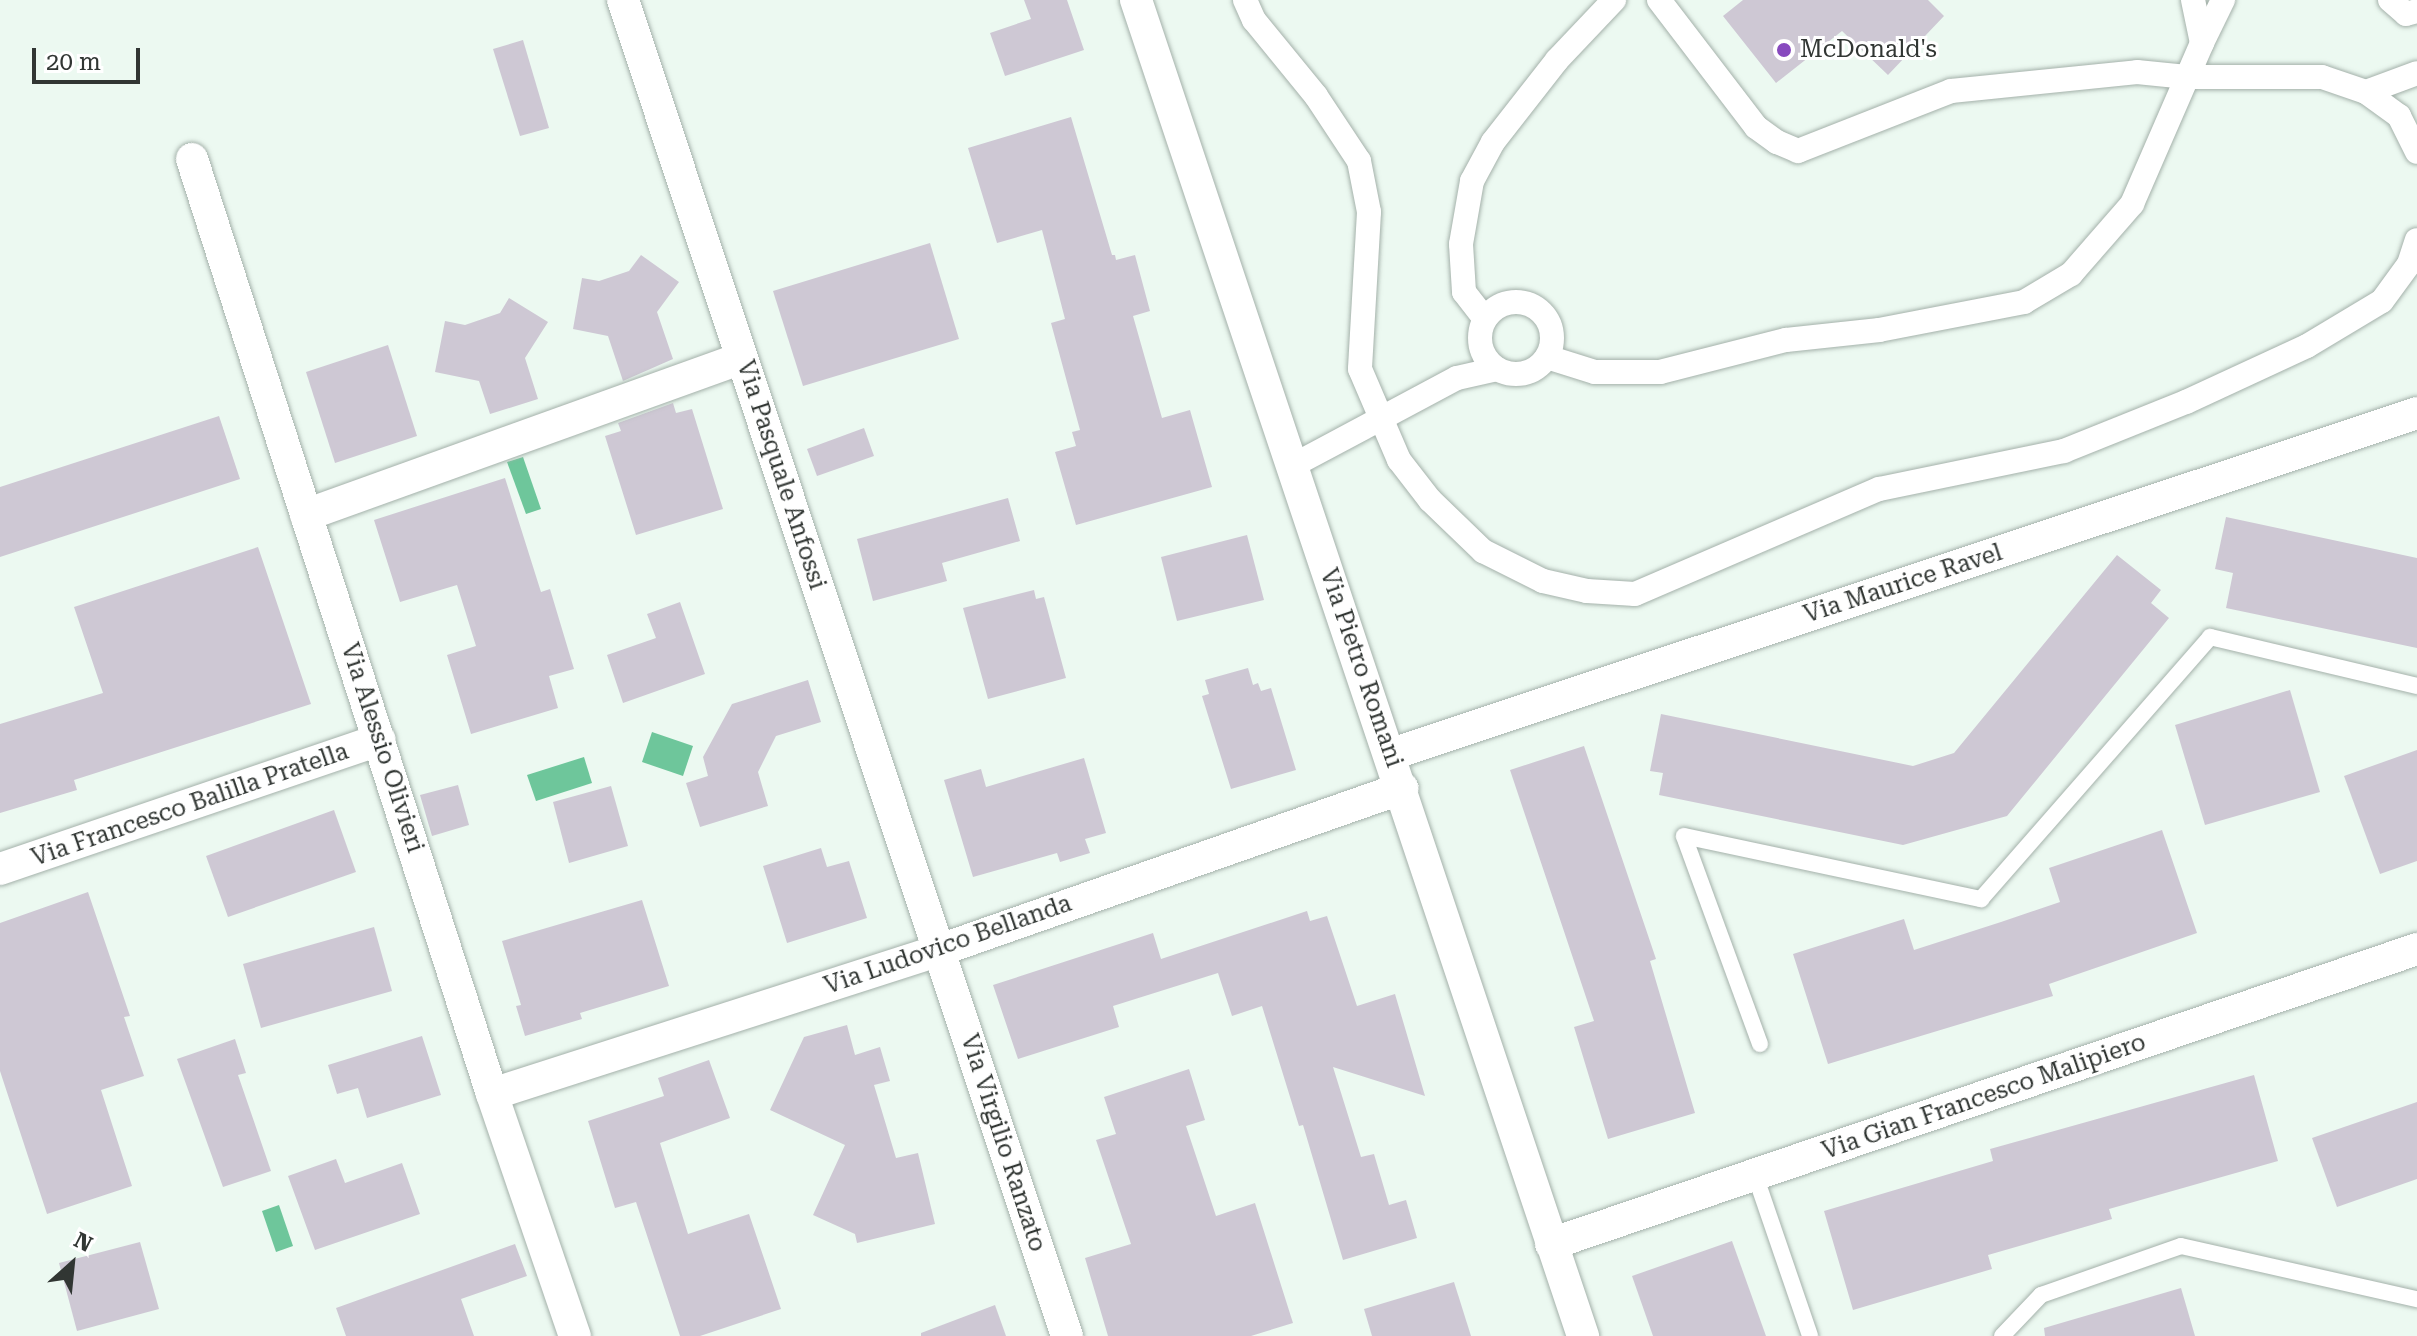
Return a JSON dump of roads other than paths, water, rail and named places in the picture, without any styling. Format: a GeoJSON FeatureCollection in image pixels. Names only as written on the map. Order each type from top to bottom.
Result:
{"type":"FeatureCollection","features":[{"type":"Feature","properties":{"kind":"street","name":"Via Pasquale Anfossi"},"geometry":{"type":"LineString","coordinates":[[623,0],[940,950]]}},
{"type":"Feature","properties":{"kind":"street","name":"Via Pietro Romani"},"geometry":{"type":"LineString","coordinates":[[1136,0],[1583,1336]]}},
{"type":"Feature","properties":{"kind":"street"},"geometry":{"type":"LineString","coordinates":[[1245,0],[1254,20],[1316,96],[1359,161],[1369,212],[1360,369],[1399,460],[1422,490],[1483,551],[1543,581],[1587,591],[1635,594],[1774,531],[1879,489],[2064,451],[2186,402],[2307,346],[2382,301],[2409,264],[2417,240]]}},
{"type":"Feature","properties":{"kind":"street"},"geometry":{"type":"LineString","coordinates":[[1485,319],[1464,292],[1461,244],[1472,181],[1493,142],[1557,60],[1614,0]]}},
{"type":"Feature","properties":{"kind":"street"},"geometry":{"type":"LineString","coordinates":[[1659,0],[1756,127],[1777,142],[1798,151],[1951,91],[2137,72],[2187,77],[2322,77],[2366,92],[2399,116],[2417,152]]}},
{"type":"Feature","properties":{"kind":"street"},"geometry":{"type":"LineString","coordinates":[[2193,0],[2202,43]]}},
{"type":"Feature","properties":{"kind":"street"},"geometry":{"type":"LineString","coordinates":[[1547,357],[1595,372],[1660,372],[1786,340],[1879,330],[2024,302],[2071,274],[2132,204],[2223,0]]}},
{"type":"Feature","properties":{"kind":"street"},"geometry":{"type":"LineString","coordinates":[[2390,0],[2406,14],[2417,11]]}},
{"type":"Feature","properties":{"kind":"street"},"geometry":{"type":"LineString","coordinates":[[2366,92],[2417,73]]}},
{"type":"Feature","properties":{"kind":"street","name":"Via Alessio Olivieri"},"geometry":{"type":"LineString","coordinates":[[192,159],[492,1094],[575,1336]]}},
{"type":"Feature","properties":{"kind":"street"},"geometry":{"type":"LineString","coordinates":[[1292,466],[1382,421],[1457,378],[1497,369],[1519,374],[1540,365],[1547,357],[1552,333],[1540,311],[1517,302],[1493,310],[1485,319],[1480,341],[1488,361],[1497,369]]}},
{"type":"Feature","properties":{"kind":"street"},"geometry":{"type":"LineString","coordinates":[[306,515],[742,358]]}},
{"type":"Feature","properties":{"kind":"street","name":"Via Maurice Ravel"},"geometry":{"type":"LineString","coordinates":[[1389,755],[2417,413]]}},
{"type":"Feature","properties":{"kind":"street","name":"Via Francesco Balilla Pratella"},"geometry":{"type":"LineString","coordinates":[[0,869],[380,740]]}},
{"type":"Feature","properties":{"kind":"street","name":"Via Ludovico Bellanda"},"geometry":{"type":"LineString","coordinates":[[492,1094],[940,950],[1402,788]]}},
{"type":"Feature","properties":{"kind":"street","name":"Via Gian Francesco Malipiero"},"geometry":{"type":"LineString","coordinates":[[1551,1244],[2417,949]]}},
{"type":"Feature","properties":{"kind":"street","name":"Via Virgilio Ranzato"},"geometry":{"type":"LineString","coordinates":[[940,950],[1067,1336]]}},
{"type":"Feature","properties":{"kind":"lane"},"geometry":{"type":"LineString","coordinates":[[1760,1044],[1684,836],[1981,899],[2210,637],[2417,686]]}},
{"type":"Feature","properties":{"kind":"lane"},"geometry":{"type":"LineString","coordinates":[[1755,1175],[1810,1336]]}},
{"type":"Feature","properties":{"kind":"lane"},"geometry":{"type":"LineString","coordinates":[[2002,1336],[2041,1295],[2181,1246],[2417,1299]]}},
{"type":"Feature","properties":{"kind":"place","name":"McDonald's"},"geometry":{"type":"Point","coordinates":[1784,50]}}]}
